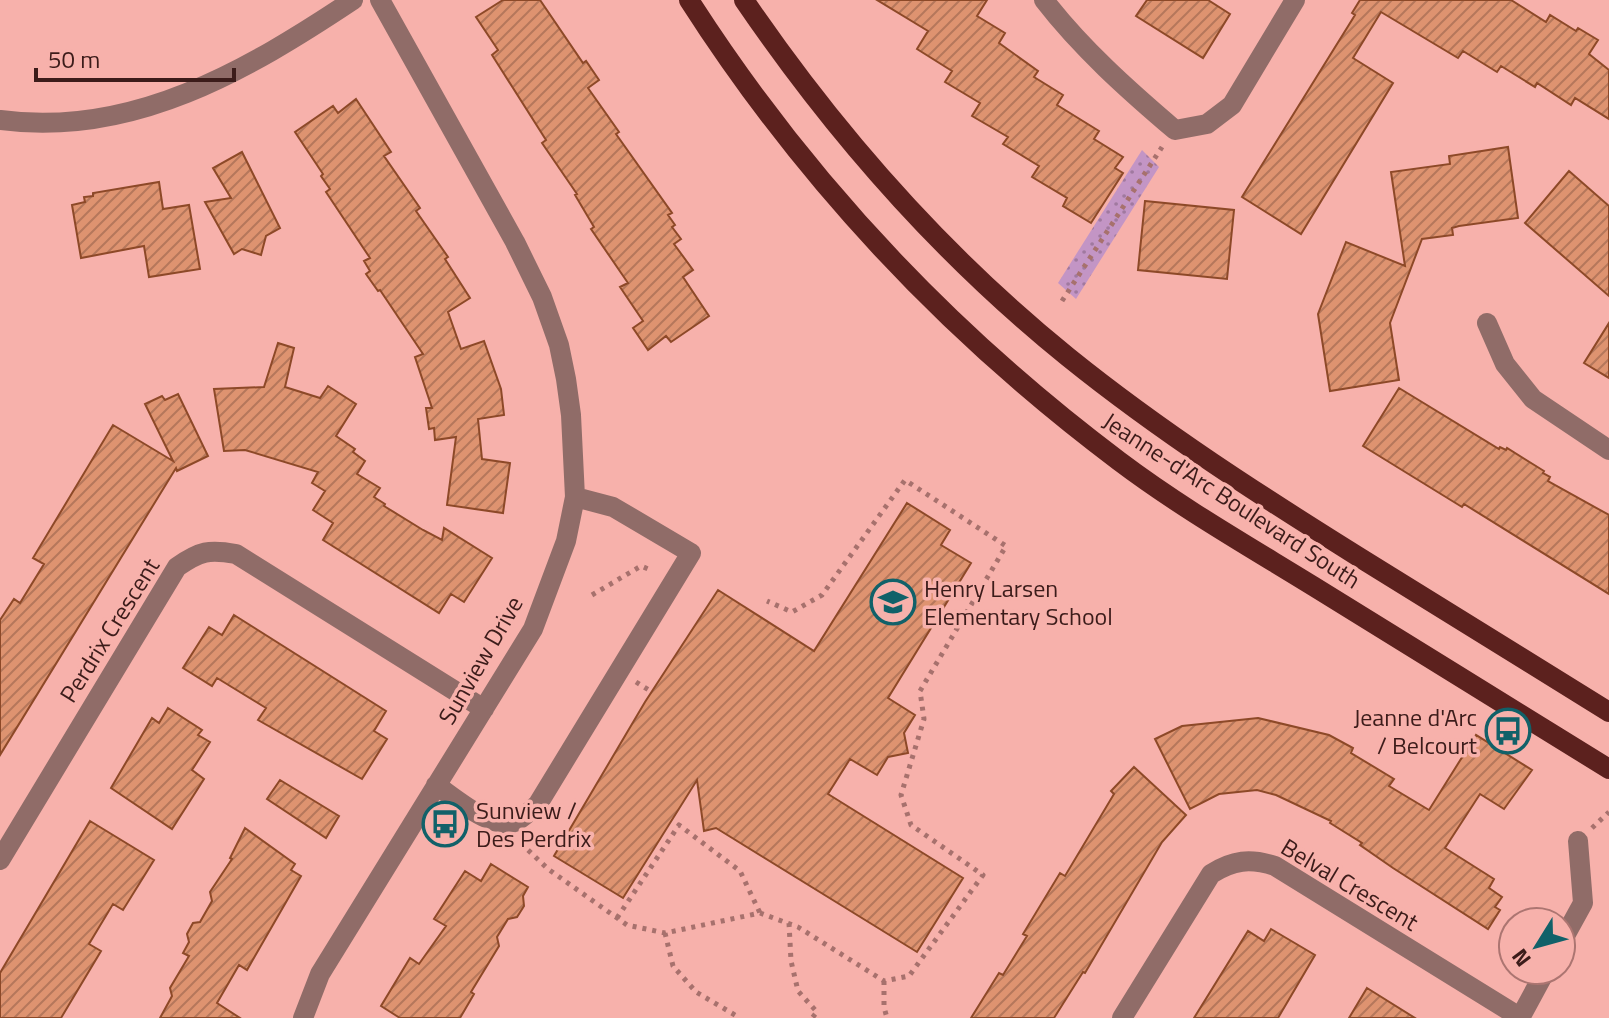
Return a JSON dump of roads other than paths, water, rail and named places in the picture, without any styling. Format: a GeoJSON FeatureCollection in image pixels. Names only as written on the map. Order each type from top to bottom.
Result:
{"type":"FeatureCollection","features":[{"type":"Feature","properties":{"kind":"main road","name":"Jeanne-d'Arc Boulevard South"},"geometry":{"type":"LineString","coordinates":[[689,0],[776,125],[857,222],[961,331],[1048,406],[1121,463],[1201,517],[1609,769]]}},
{"type":"Feature","properties":{"kind":"main road","name":"Jeanne-d'Arc Boulevard South"},"geometry":{"type":"LineString","coordinates":[[744,0],[781,53],[893,190],[952,253],[1066,356],[1212,464],[1609,712]]}},
{"type":"Feature","properties":{"kind":"street"},"geometry":{"type":"LineString","coordinates":[[0,120],[96,118],[171,100],[210,85],[254,62],[353,0]]}},
{"type":"Feature","properties":{"kind":"street","name":"Sunview Drive"},"geometry":{"type":"LineString","coordinates":[[303,1018],[320,974],[533,629],[566,541],[575,497],[566,379],[559,345],[542,297],[515,242],[380,0]]}},
{"type":"Feature","properties":{"kind":"street"},"geometry":{"type":"LineString","coordinates":[[1044,0],[1060,21],[1135,96],[1175,130],[1207,124],[1232,105],[1295,0]]}},
{"type":"Feature","properties":{"kind":"street"},"geometry":{"type":"LineString","coordinates":[[1487,323],[1505,364],[1533,399],[1609,450]]}},
{"type":"Feature","properties":{"kind":"street"},"geometry":{"type":"LineString","coordinates":[[436,785],[472,810],[501,825],[515,822],[538,804],[691,553],[613,507],[575,497]]}},
{"type":"Feature","properties":{"kind":"street","name":"Perdrix Crescent"},"geometry":{"type":"LineString","coordinates":[[0,860],[177,567],[195,555],[214,550],[236,554],[484,709]]}},
{"type":"Feature","properties":{"kind":"street"},"geometry":{"type":"LineString","coordinates":[[1577,914],[1583,903],[1578,841]]}},
{"type":"Feature","properties":{"kind":"street","name":"Belval Crescent"},"geometry":{"type":"LineString","coordinates":[[1122,1018],[1211,874],[1241,860],[1275,866],[1520,1018]]}},
{"type":"Feature","properties":{"kind":"street"},"geometry":{"type":"LineString","coordinates":[[1520,1018],[1537,986]]}},
{"type":"Feature","properties":{"kind":"place","name":"Henry Larsen Elementary School"},"geometry":{"type":"Point","coordinates":[893,602]}},
{"type":"Feature","properties":{"kind":"place","name":"Jeanne d'Arc / Belcourt"},"geometry":{"type":"Point","coordinates":[1508,731]}},
{"type":"Feature","properties":{"kind":"place","name":"Sunview / Des Perdrix"},"geometry":{"type":"Point","coordinates":[445,824]}}]}
